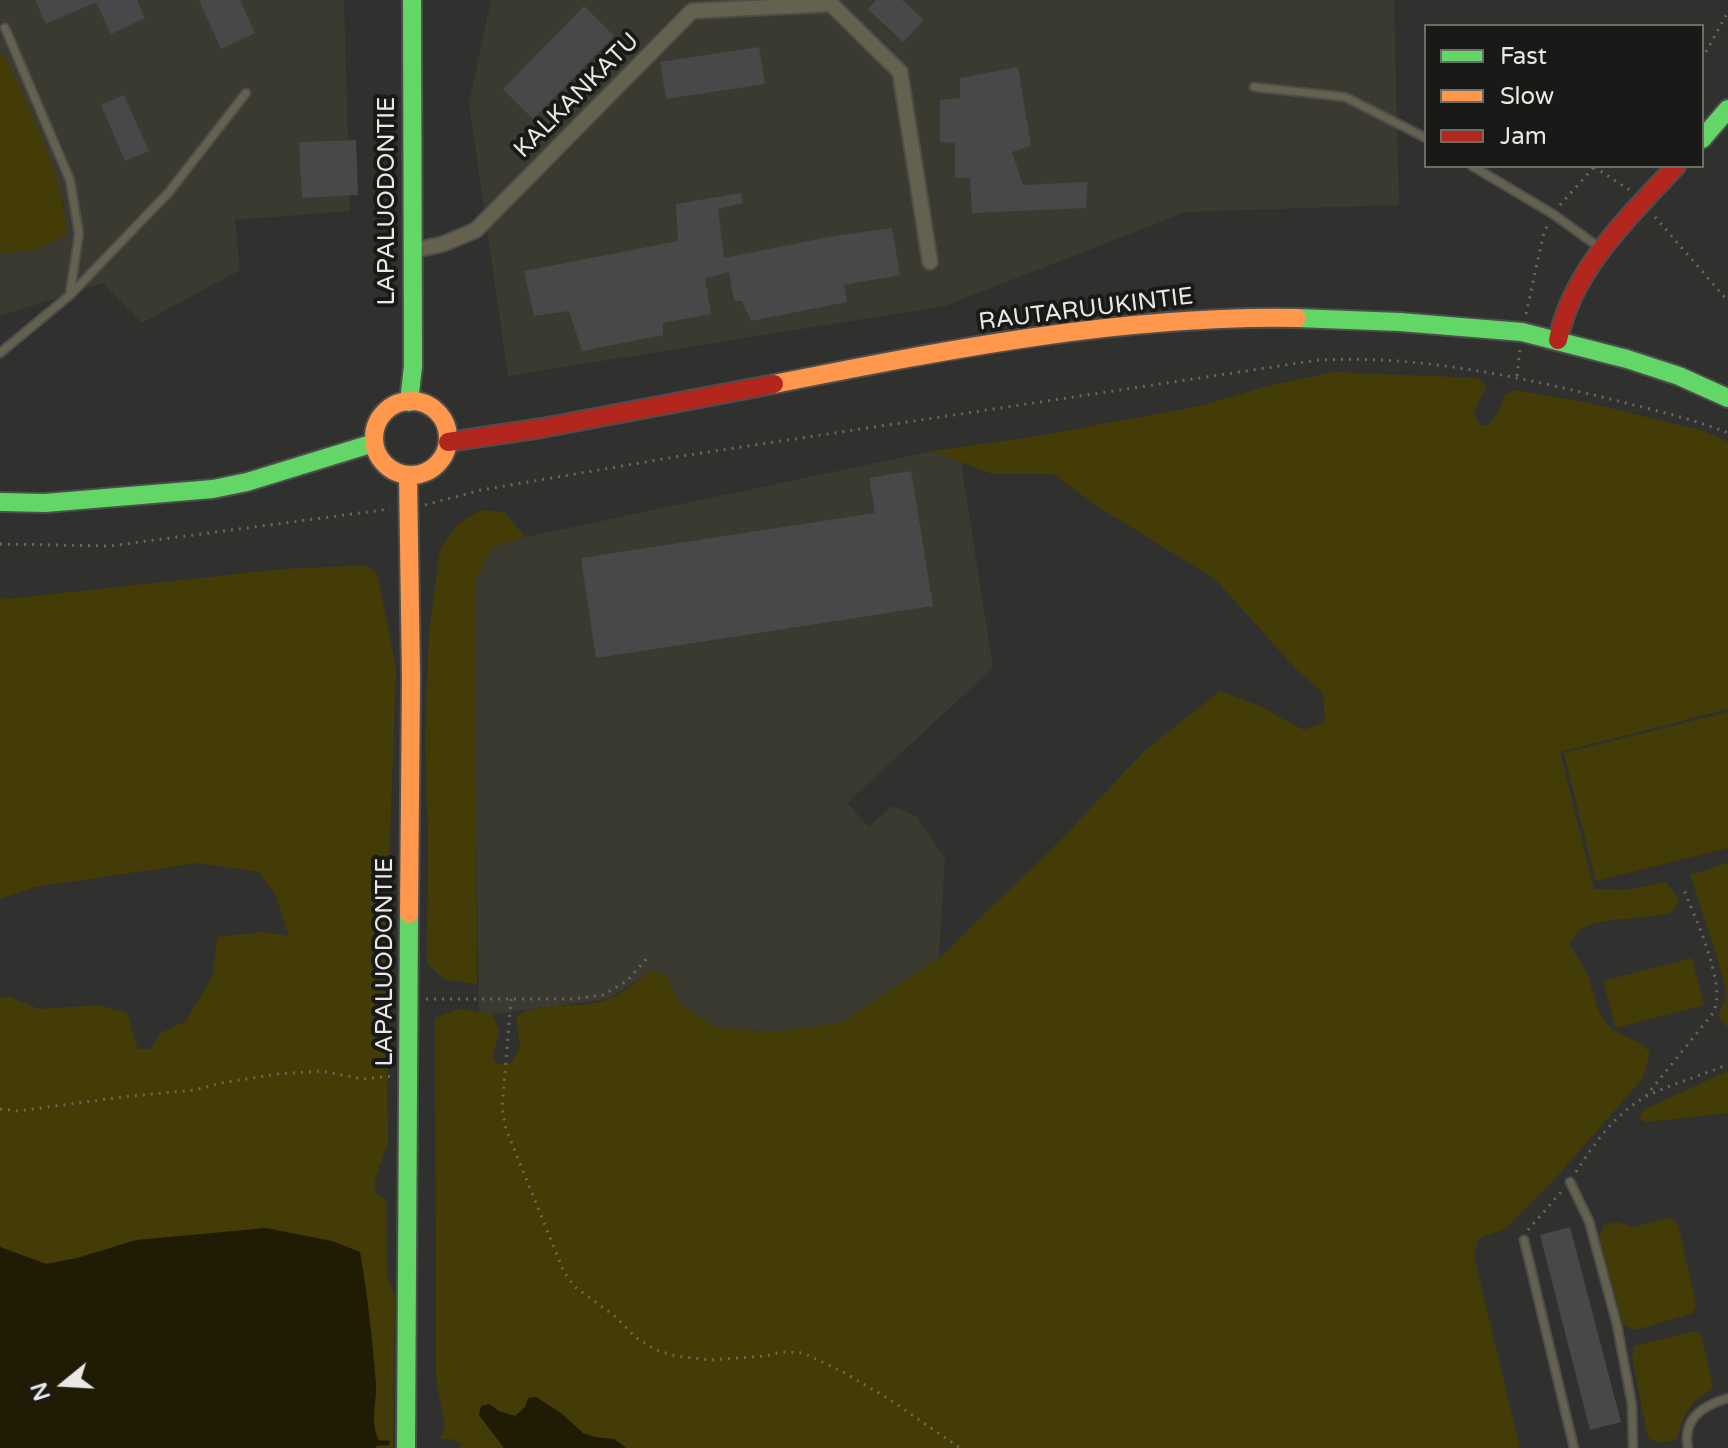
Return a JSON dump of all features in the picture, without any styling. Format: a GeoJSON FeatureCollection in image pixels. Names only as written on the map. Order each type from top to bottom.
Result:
{"type":"FeatureCollection","features":[{"type":"Feature","properties":{"kind":"main road","name":"LAPALUODONTIE"},"geometry":{"type":"LineString","coordinates":[[409,402],[413,366],[412,0]]}},
{"type":"Feature","properties":{"kind":"main road"},"geometry":{"type":"LineString","coordinates":[[1704,137],[1728,109]]}},
{"type":"Feature","properties":{"kind":"main road"},"geometry":{"type":"LineString","coordinates":[[1558,340],[1569,300],[1601,249],[1674,168]]}},
{"type":"Feature","properties":{"kind":"main road","name":"RAUTARUUKINTIE"},"geometry":{"type":"LineString","coordinates":[[448,442],[942,352],[1100,329],[1195,320],[1299,316],[1522,332],[1653,368],[1728,398]]}},
{"type":"Feature","properties":{"kind":"main road"},"geometry":{"type":"LineString","coordinates":[[409,402],[422,403],[433,409],[446,429],[448,442],[439,462],[430,470],[408,475],[385,465],[374,443],[379,419],[397,404],[409,402]]}},
{"type":"Feature","properties":{"kind":"main road"},"geometry":{"type":"LineString","coordinates":[[0,502],[45,503],[213,489],[247,482],[374,443]]}},
{"type":"Feature","properties":{"kind":"main road","name":"LAPALUODONTIE"},"geometry":{"type":"LineString","coordinates":[[406,1448],[411,678],[408,475]]}},
{"type":"Feature","properties":{"kind":"street","name":"KALKANKATU"},"geometry":{"type":"LineString","coordinates":[[411,251],[443,244],[476,230],[692,11],[831,4],[900,72],[930,262]]}},
{"type":"Feature","properties":{"kind":"lane"},"geometry":{"type":"LineString","coordinates":[[5,28],[70,180],[79,234],[70,295]]}},
{"type":"Feature","properties":{"kind":"lane"},"geometry":{"type":"LineString","coordinates":[[1254,87],[1345,97],[1424,137]]}},
{"type":"Feature","properties":{"kind":"lane"},"geometry":{"type":"LineString","coordinates":[[0,353],[70,295],[169,192],[246,93]]}},
{"type":"Feature","properties":{"kind":"lane"},"geometry":{"type":"LineString","coordinates":[[1475,168],[1553,214],[1601,249]]}},
{"type":"Feature","properties":{"kind":"lane"},"geometry":{"type":"LineString","coordinates":[[1570,1182],[1589,1221],[1617,1325],[1632,1405],[1633,1448]]}},
{"type":"Feature","properties":{"kind":"lane"},"geometry":{"type":"LineString","coordinates":[[1524,1240],[1574,1448]]}},
{"type":"Feature","properties":{"kind":"lane"},"geometry":{"type":"LineString","coordinates":[[1688,1448],[1686,1433],[1693,1416],[1702,1408],[1728,1398]]}},
{"type":"Feature","properties":{"kind":"path"},"geometry":{"type":"LineString","coordinates":[[1704,56],[1728,12]]}},
{"type":"Feature","properties":{"kind":"path"},"geometry":{"type":"LineString","coordinates":[[1517,376],[1522,332],[1544,232],[1572,188],[1593,168]]}},
{"type":"Feature","properties":{"kind":"path"},"geometry":{"type":"LineString","coordinates":[[1598,168],[1632,191]]}},
{"type":"Feature","properties":{"kind":"path"},"geometry":{"type":"LineString","coordinates":[[1655,217],[1728,301]]}},
{"type":"Feature","properties":{"kind":"path"},"geometry":{"type":"LineString","coordinates":[[0,544],[110,546],[365,511],[408,508],[481,490],[661,459],[1319,360],[1400,362],[1517,376],[1653,410],[1728,433]]}},
{"type":"Feature","properties":{"kind":"path"},"geometry":{"type":"LineString","coordinates":[[1524,1240],[1534,1223],[1570,1182],[1598,1139],[1617,1118],[1645,1097],[1713,1013],[1719,1001],[1712,965],[1683,887]]}},
{"type":"Feature","properties":{"kind":"path"},"geometry":{"type":"LineString","coordinates":[[410,999],[573,999],[603,995],[627,981],[647,958]]}},
{"type":"Feature","properties":{"kind":"path"},"geometry":{"type":"LineString","coordinates":[[511,999],[502,1109],[506,1129],[554,1251],[575,1287],[616,1317],[635,1337],[656,1350],[676,1356],[710,1360],[781,1352],[803,1353],[889,1399],[960,1448]]}},
{"type":"Feature","properties":{"kind":"path"},"geometry":{"type":"LineString","coordinates":[[1645,1097],[1728,1064]]}},
{"type":"Feature","properties":{"kind":"path"},"geometry":{"type":"LineString","coordinates":[[0,1109],[19,1111],[195,1090],[278,1074],[321,1071],[363,1079],[410,1073]]}},
{"type":"Feature","properties":{"kind":"shaded area"},"geometry":{"type":"Polygon","coordinates":[[[0,0],[344,0],[350,211],[235,220],[240,270],[142,323],[103,283],[0,316],[0,254],[39,249],[65,206],[38,129],[4,54],[0,55],[0,0]]]}},
{"type":"Feature","properties":{"kind":"shaded area"},"geometry":{"type":"Polygon","coordinates":[[[491,0],[1394,0],[1399,205],[1186,212],[945,306],[508,376],[469,103],[491,0]]]}},
{"type":"Feature","properties":{"kind":"shaded area"},"geometry":{"type":"Polygon","coordinates":[[[4,54],[52,164],[67,234],[39,249],[0,254],[0,55],[4,54]]]}},
{"type":"Feature","properties":{"kind":"shaded area"},"geometry":{"type":"Polygon","coordinates":[[[1334,372],[1478,378],[1486,386],[1473,413],[1481,425],[1488,426],[1499,411],[1505,395],[1516,390],[1589,403],[1704,431],[1728,442],[1728,709],[1560,752],[1594,889],[1625,890],[1666,882],[1679,900],[1672,912],[1614,920],[1579,930],[1569,944],[1588,975],[1598,1010],[1611,1029],[1638,1042],[1650,1052],[1643,1078],[1552,1182],[1505,1229],[1478,1239],[1474,1256],[1520,1448],[626,1448],[614,1439],[583,1433],[561,1413],[525,1407],[515,1416],[489,1404],[479,1415],[504,1448],[460,1448],[462,1445],[452,1439],[440,1439],[445,1427],[436,1378],[435,1018],[458,1009],[493,1014],[499,1031],[493,1056],[496,1064],[510,1064],[520,1048],[516,1017],[537,1008],[609,999],[651,971],[667,976],[679,1003],[717,1028],[781,1032],[842,1022],[939,958],[1060,841],[1144,751],[1220,691],[1260,706],[1304,730],[1325,722],[1323,693],[1296,669],[1215,579],[1100,508],[1053,474],[992,474],[932,451],[1031,437],[1200,406],[1267,386],[1334,372]]]}},
{"type":"Feature","properties":{"kind":"shaded area"},"geometry":{"type":"Polygon","coordinates":[[[932,451],[961,462],[993,668],[847,803],[869,827],[892,806],[916,816],[945,858],[939,958],[842,1022],[781,1032],[717,1028],[679,1003],[667,976],[651,971],[608,999],[493,1014],[479,1012],[475,580],[492,547],[525,537],[932,451]]]}},
{"type":"Feature","properties":{"kind":"shaded area"},"geometry":{"type":"Polygon","coordinates":[[[481,510],[504,512],[525,537],[492,547],[475,580],[477,984],[445,980],[427,963],[425,742],[429,631],[440,549],[459,523],[481,510]]]}},
{"type":"Feature","properties":{"kind":"shaded area"},"geometry":{"type":"Polygon","coordinates":[[[366,565],[378,575],[396,669],[386,951],[388,1143],[375,1180],[376,1194],[386,1200],[387,1275],[395,1297],[393,1448],[375,1448],[380,1443],[372,1417],[376,1388],[332,1241],[301,1236],[77,1258],[46,1264],[0,1247],[0,998],[8,996],[39,1009],[100,1005],[127,1013],[138,1049],[150,1049],[161,1033],[186,1021],[213,975],[217,937],[262,932],[289,936],[276,896],[259,872],[198,863],[35,887],[0,899],[0,597],[6,599],[283,569],[366,565]]]}},
{"type":"Feature","properties":{"kind":"shaded area"},"geometry":{"type":"Polygon","coordinates":[[[1728,712],[1728,848],[1596,881],[1564,753],[1728,712]]]}},
{"type":"Feature","properties":{"kind":"shaded area"},"geometry":{"type":"Polygon","coordinates":[[[1728,863],[1728,1028],[1718,1017],[1727,995],[1690,875],[1728,863]]]}},
{"type":"Feature","properties":{"kind":"shaded area"},"geometry":{"type":"Polygon","coordinates":[[[1692,958],[1704,1005],[1616,1028],[1603,981],[1692,958]]]}},
{"type":"Feature","properties":{"kind":"shaded area"},"geometry":{"type":"Polygon","coordinates":[[[1728,1071],[1728,1113],[1647,1122],[1639,1119],[1643,1110],[1728,1071]]]}},
{"type":"Feature","properties":{"kind":"shaded area"},"geometry":{"type":"Polygon","coordinates":[[[1669,1218],[1678,1224],[1696,1304],[1693,1313],[1636,1330],[1623,1324],[1599,1236],[1604,1225],[1617,1222],[1633,1227],[1669,1218]]]}},
{"type":"Feature","properties":{"kind":"shaded area"},"geometry":{"type":"Polygon","coordinates":[[[266,1228],[332,1241],[360,1252],[376,1383],[374,1421],[380,1443],[375,1448],[0,1448],[0,1247],[46,1264],[136,1240],[266,1228]]]}},
{"type":"Feature","properties":{"kind":"shaded area"},"geometry":{"type":"Polygon","coordinates":[[[1692,1332],[1701,1333],[1713,1387],[1690,1407],[1676,1440],[1662,1443],[1648,1438],[1632,1357],[1634,1346],[1692,1332]]]}},
{"type":"Feature","properties":{"kind":"shaded area"},"geometry":{"type":"Polygon","coordinates":[[[536,1397],[561,1413],[583,1433],[614,1439],[626,1448],[504,1448],[479,1415],[481,1406],[489,1404],[515,1416],[525,1407],[528,1398],[536,1397]]]}},
{"type":"Feature","properties":{"kind":"building"},"geometry":{"type":"Polygon","coordinates":[[[35,0],[137,0],[145,18],[111,34],[96,2],[46,24],[35,0]]]}},
{"type":"Feature","properties":{"kind":"building"},"geometry":{"type":"Polygon","coordinates":[[[199,0],[240,0],[255,33],[221,49],[199,0]]]}},
{"type":"Feature","properties":{"kind":"building"},"geometry":{"type":"Polygon","coordinates":[[[876,0],[902,0],[924,20],[903,42],[868,9],[876,0]]]}},
{"type":"Feature","properties":{"kind":"building"},"geometry":{"type":"Polygon","coordinates":[[[584,6],[614,36],[533,119],[503,89],[584,6]]]}},
{"type":"Feature","properties":{"kind":"building"},"geometry":{"type":"Polygon","coordinates":[[[759,47],[765,84],[666,99],[660,62],[759,47]]]}},
{"type":"Feature","properties":{"kind":"building"},"geometry":{"type":"Polygon","coordinates":[[[1018,67],[1031,146],[1012,152],[1023,185],[1087,182],[1086,208],[972,213],[970,178],[955,178],[955,143],[940,142],[940,100],[960,98],[960,78],[1018,67]]]}},
{"type":"Feature","properties":{"kind":"building"},"geometry":{"type":"Polygon","coordinates":[[[124,95],[149,151],[125,161],[101,105],[124,95]]]}},
{"type":"Feature","properties":{"kind":"building"},"geometry":{"type":"Polygon","coordinates":[[[356,140],[358,195],[302,198],[299,142],[356,140]]]}},
{"type":"Feature","properties":{"kind":"building"},"geometry":{"type":"Polygon","coordinates":[[[741,193],[743,203],[718,209],[724,258],[892,228],[900,275],[844,285],[847,302],[751,321],[742,301],[734,301],[729,272],[705,278],[711,314],[663,323],[663,335],[582,351],[569,311],[534,316],[524,271],[678,241],[676,204],[741,193]]]}},
{"type":"Feature","properties":{"kind":"building"},"geometry":{"type":"Polygon","coordinates":[[[911,471],[933,606],[596,658],[581,558],[875,513],[869,478],[911,471]]]}},
{"type":"Feature","properties":{"kind":"building"},"geometry":{"type":"Polygon","coordinates":[[[1570,1227],[1621,1422],[1590,1430],[1540,1235],[1570,1227]]]}},
{"type":"Feature","properties":{"kind":"waterway"},"geometry":{"type":"LineString","coordinates":[[380,1443],[387,1443]]}},
{"type":"Feature","properties":{"kind":"traffic: fast"},"geometry":{"type":"LineString","coordinates":[[409,402],[413,366],[412,0]]}},
{"type":"Feature","properties":{"kind":"traffic: fast"},"geometry":{"type":"LineString","coordinates":[[1704,137],[1728,109]]}},
{"type":"Feature","properties":{"kind":"traffic: fast"},"geometry":{"type":"LineString","coordinates":[[1297,318],[1400,322],[1522,332],[1627,359],[1679,376],[1728,398]]}},
{"type":"Feature","properties":{"kind":"traffic: fast"},"geometry":{"type":"LineString","coordinates":[[0,502],[45,503],[213,489],[247,482],[374,443]]}},
{"type":"Feature","properties":{"kind":"traffic: fast"},"geometry":{"type":"LineString","coordinates":[[406,1448],[409,914]]}},
{"type":"Feature","properties":{"kind":"traffic: slow"},"geometry":{"type":"LineString","coordinates":[[774,384],[1034,337],[1165,322],[1297,318]]}},
{"type":"Feature","properties":{"kind":"traffic: slow"},"geometry":{"type":"LineString","coordinates":[[411,401],[425,404],[437,412],[445,424],[448,438],[445,452],[437,464],[425,472],[411,475],[397,472],[385,464],[377,452],[374,438],[377,424],[385,412],[397,404],[411,401]]}},
{"type":"Feature","properties":{"kind":"traffic: slow"},"geometry":{"type":"LineString","coordinates":[[408,475],[411,678],[409,914]]}},
{"type":"Feature","properties":{"kind":"traffic: jam"},"geometry":{"type":"LineString","coordinates":[[1558,340],[1565,314],[1589,267],[1674,168]]}},
{"type":"Feature","properties":{"kind":"traffic: jam"},"geometry":{"type":"LineString","coordinates":[[448,442],[542,428],[774,384]]}}]}
